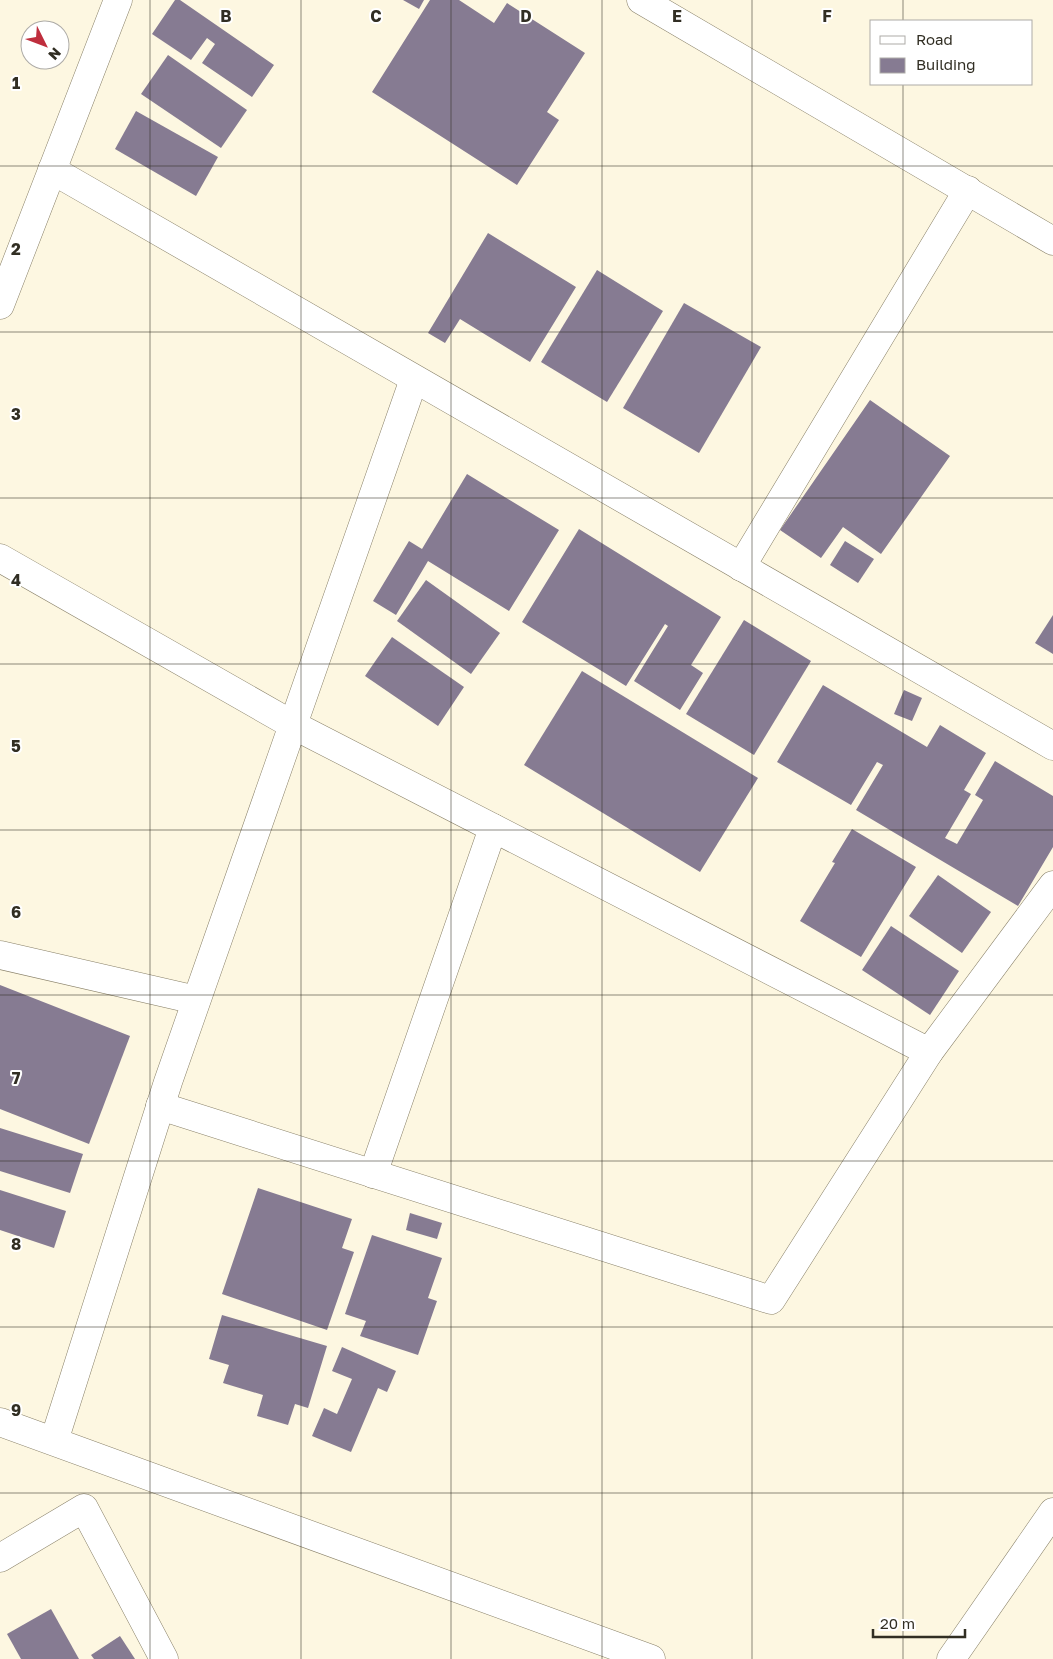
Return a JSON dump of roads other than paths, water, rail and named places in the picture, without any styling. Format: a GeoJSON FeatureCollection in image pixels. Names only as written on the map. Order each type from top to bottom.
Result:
{"type":"FeatureCollection","features":[{"type":"Feature","properties":{"kind":"street"},"geometry":{"type":"LineString","coordinates":[[0,305],[118,0]]}},
{"type":"Feature","properties":{"kind":"street"},"geometry":{"type":"LineString","coordinates":[[641,0],[1053,241]]}},
{"type":"Feature","properties":{"kind":"street"},"geometry":{"type":"LineString","coordinates":[[52,170],[1053,746]]}},
{"type":"Feature","properties":{"kind":"street"},"geometry":{"type":"LineString","coordinates":[[741,567],[968,190]]}},
{"type":"Feature","properties":{"kind":"street"},"geometry":{"type":"LineString","coordinates":[[54,1441],[160,1106],[414,379]]}},
{"type":"Feature","properties":{"kind":"street"},"geometry":{"type":"LineString","coordinates":[[0,558],[293,725],[929,1052]]}},
{"type":"Feature","properties":{"kind":"street"},"geometry":{"type":"LineString","coordinates":[[373,1174],[493,828]]}},
{"type":"Feature","properties":{"kind":"street"},"geometry":{"type":"LineString","coordinates":[[160,1106],[771,1300],[929,1052],[1053,885]]}},
{"type":"Feature","properties":{"kind":"street"},"geometry":{"type":"LineString","coordinates":[[0,955],[196,1000]]}},
{"type":"Feature","properties":{"kind":"street"},"geometry":{"type":"LineString","coordinates":[[0,1422],[651,1659]]}},
{"type":"Feature","properties":{"kind":"street"},"geometry":{"type":"LineString","coordinates":[[0,1558],[84,1508],[164,1659]]}},
{"type":"Feature","properties":{"kind":"street"},"geometry":{"type":"LineString","coordinates":[[951,1659],[1053,1512]]}}]}
